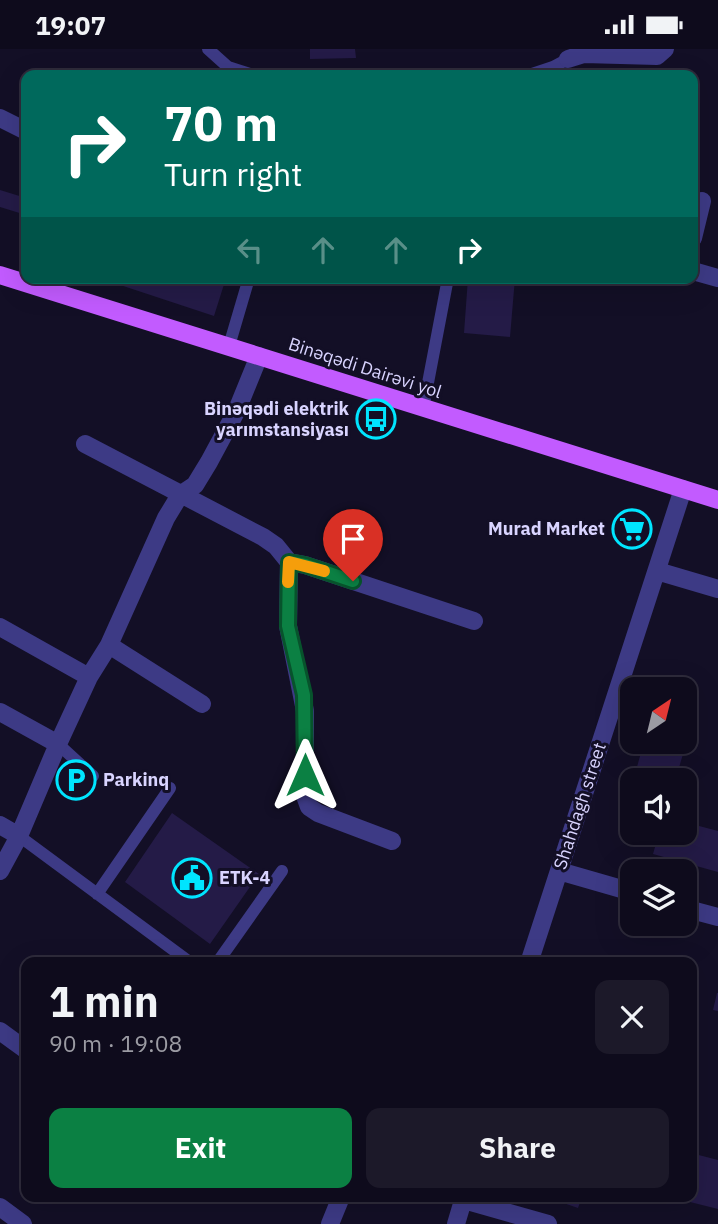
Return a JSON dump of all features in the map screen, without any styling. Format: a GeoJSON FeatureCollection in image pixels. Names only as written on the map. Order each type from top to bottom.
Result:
{"type":"FeatureCollection","features":[{"type":"Feature","properties":{"kind":"main road","name":"Binəqədi Dairəvi yol"},"geometry":{"type":"LineString","coordinates":[[0,275],[21,279]]}},
{"type":"Feature","properties":{"kind":"main road","name":"Binəqədi Dairəvi yol"},"geometry":{"type":"LineString","coordinates":[[50,284],[259,356],[718,500]]}},
{"type":"Feature","properties":{"kind":"street"},"geometry":{"type":"LineString","coordinates":[[568,61],[584,54],[657,56],[665,49]]}},
{"type":"Feature","properties":{"kind":"street"},"geometry":{"type":"LineString","coordinates":[[0,118],[21,128]]}},
{"type":"Feature","properties":{"kind":"street"},"geometry":{"type":"LineString","coordinates":[[698,217],[702,201]]}},
{"type":"Feature","properties":{"kind":"street"},"geometry":{"type":"LineString","coordinates":[[698,272],[718,278]]}},
{"type":"Feature","properties":{"kind":"street"},"geometry":{"type":"LineString","coordinates":[[0,871],[19,837],[89,677],[110,645],[166,518],[180,495],[195,485],[209,463],[237,410],[259,356]]}},
{"type":"Feature","properties":{"kind":"street"},"geometry":{"type":"LineString","coordinates":[[85,444],[262,537],[276,546],[289,562],[288,626],[304,695],[306,796],[309,807],[318,813],[392,841]]}},
{"type":"Feature","properties":{"kind":"street","name":"Shahdagh street"},"geometry":{"type":"LineString","coordinates":[[531,957],[683,489]]}},
{"type":"Feature","properties":{"kind":"street"},"geometry":{"type":"LineString","coordinates":[[289,562],[474,621]]}},
{"type":"Feature","properties":{"kind":"street"},"geometry":{"type":"LineString","coordinates":[[657,571],[718,589]]}},
{"type":"Feature","properties":{"kind":"street"},"geometry":{"type":"LineString","coordinates":[[0,628],[89,677]]}},
{"type":"Feature","properties":{"kind":"street"},"geometry":{"type":"LineString","coordinates":[[110,645],[202,704]]}},
{"type":"Feature","properties":{"kind":"street"},"geometry":{"type":"LineString","coordinates":[[0,712],[58,744]]}},
{"type":"Feature","properties":{"kind":"street"},"geometry":{"type":"LineString","coordinates":[[0,825],[19,837]]}},
{"type":"Feature","properties":{"kind":"street"},"geometry":{"type":"LineString","coordinates":[[559,871],[620,889]]}},
{"type":"Feature","properties":{"kind":"street"},"geometry":{"type":"LineString","coordinates":[[697,912],[718,918]]}},
{"type":"Feature","properties":{"kind":"street"},"geometry":{"type":"LineString","coordinates":[[0,1031],[21,1046]]}},
{"type":"Feature","properties":{"kind":"street"},"geometry":{"type":"LineString","coordinates":[[330,1224],[339,1202]]}},
{"type":"Feature","properties":{"kind":"street"},"geometry":{"type":"LineString","coordinates":[[456,1224],[463,1202]]}},
{"type":"Feature","properties":{"kind":"street"},"geometry":{"type":"LineString","coordinates":[[474,1202],[548,1224]]}},
{"type":"Feature","properties":{"kind":"street"},"geometry":{"type":"LineString","coordinates":[[0,1207],[23,1224]]}},
{"type":"Feature","properties":{"kind":"lane"},"geometry":{"type":"LineString","coordinates":[[208,49],[228,67],[237,70]]}},
{"type":"Feature","properties":{"kind":"lane"},"geometry":{"type":"LineString","coordinates":[[544,70],[568,61]]}},
{"type":"Feature","properties":{"kind":"lane"},"geometry":{"type":"LineString","coordinates":[[229,346],[247,284]]}},
{"type":"Feature","properties":{"kind":"lane"},"geometry":{"type":"LineString","coordinates":[[423,409],[447,284]]}},
{"type":"Feature","properties":{"kind":"lane"},"geometry":{"type":"LineString","coordinates":[[58,744],[93,776]]}},
{"type":"Feature","properties":{"kind":"lane"},"geometry":{"type":"LineString","coordinates":[[97,894],[170,788]]}},
{"type":"Feature","properties":{"kind":"lane"},"geometry":{"type":"LineString","coordinates":[[19,837],[183,957]]}},
{"type":"Feature","properties":{"kind":"lane"},"geometry":{"type":"LineString","coordinates":[[221,957],[282,871]]}},
{"type":"Feature","properties":{"kind":"building"},"geometry":{"type":"Polygon","coordinates":[[[310,49],[355,49],[356,58],[310,59],[310,49]]]}},
{"type":"Feature","properties":{"kind":"building"},"geometry":{"type":"Polygon","coordinates":[[[0,190],[21,196],[21,213],[0,207],[0,190]]]}},
{"type":"Feature","properties":{"kind":"building"},"geometry":{"type":"Polygon","coordinates":[[[117,284],[224,284],[214,316],[117,284]]]}},
{"type":"Feature","properties":{"kind":"building"},"geometry":{"type":"Polygon","coordinates":[[[468,284],[514,284],[510,337],[464,333],[468,284]]]}},
{"type":"Feature","properties":{"kind":"building"},"geometry":{"type":"Polygon","coordinates":[[[641,754],[683,754],[679,768],[637,768],[641,754]]]}},
{"type":"Feature","properties":{"kind":"building","name":"ETK-4"},"geometry":{"type":"Polygon","coordinates":[[[172,813],[259,874],[210,944],[125,882],[172,813]]]}},
{"type":"Feature","properties":{"kind":"building"},"geometry":{"type":"Polygon","coordinates":[[[697,825],[718,831],[718,872],[697,866],[697,859],[671,859],[653,854],[656,845],[697,845],[697,825]]]}},
{"type":"Feature","properties":{"kind":"building"},"geometry":{"type":"Polygon","coordinates":[[[718,993],[718,1011],[713,1010],[718,993]]]}},
{"type":"Feature","properties":{"kind":"building"},"geometry":{"type":"Polygon","coordinates":[[[697,1155],[718,1160],[718,1209],[690,1202],[697,1202],[697,1155]]]}},
{"type":"Feature","properties":{"kind":"building"},"geometry":{"type":"Polygon","coordinates":[[[561,1202],[580,1202],[578,1208],[561,1202]]]}},
{"type":"Feature","properties":{"kind":"slow traffic"},"geometry":{"type":"LineString","coordinates":[[288,582],[289,562],[324,571]]}},
{"type":"Feature","properties":{"kind":"place","name":"Binəqədi elektrik yarımstansiyası"},"geometry":{"type":"Point","coordinates":[376,419]}},
{"type":"Feature","properties":{"kind":"place","name":"Murad Market"},"geometry":{"type":"Point","coordinates":[632,529]}},
{"type":"Feature","properties":{"kind":"place","name":"Parkinq"},"geometry":{"type":"Point","coordinates":[76,780]}},
{"type":"Feature","properties":{"kind":"place","name":"ETK-4"},"geometry":{"type":"Point","coordinates":[192,878]}},
{"type":"Feature","properties":{"kind":"route"},"geometry":{"type":"LineString","coordinates":[[305,775],[304,695],[288,626],[289,562],[353,581]]}}]}
